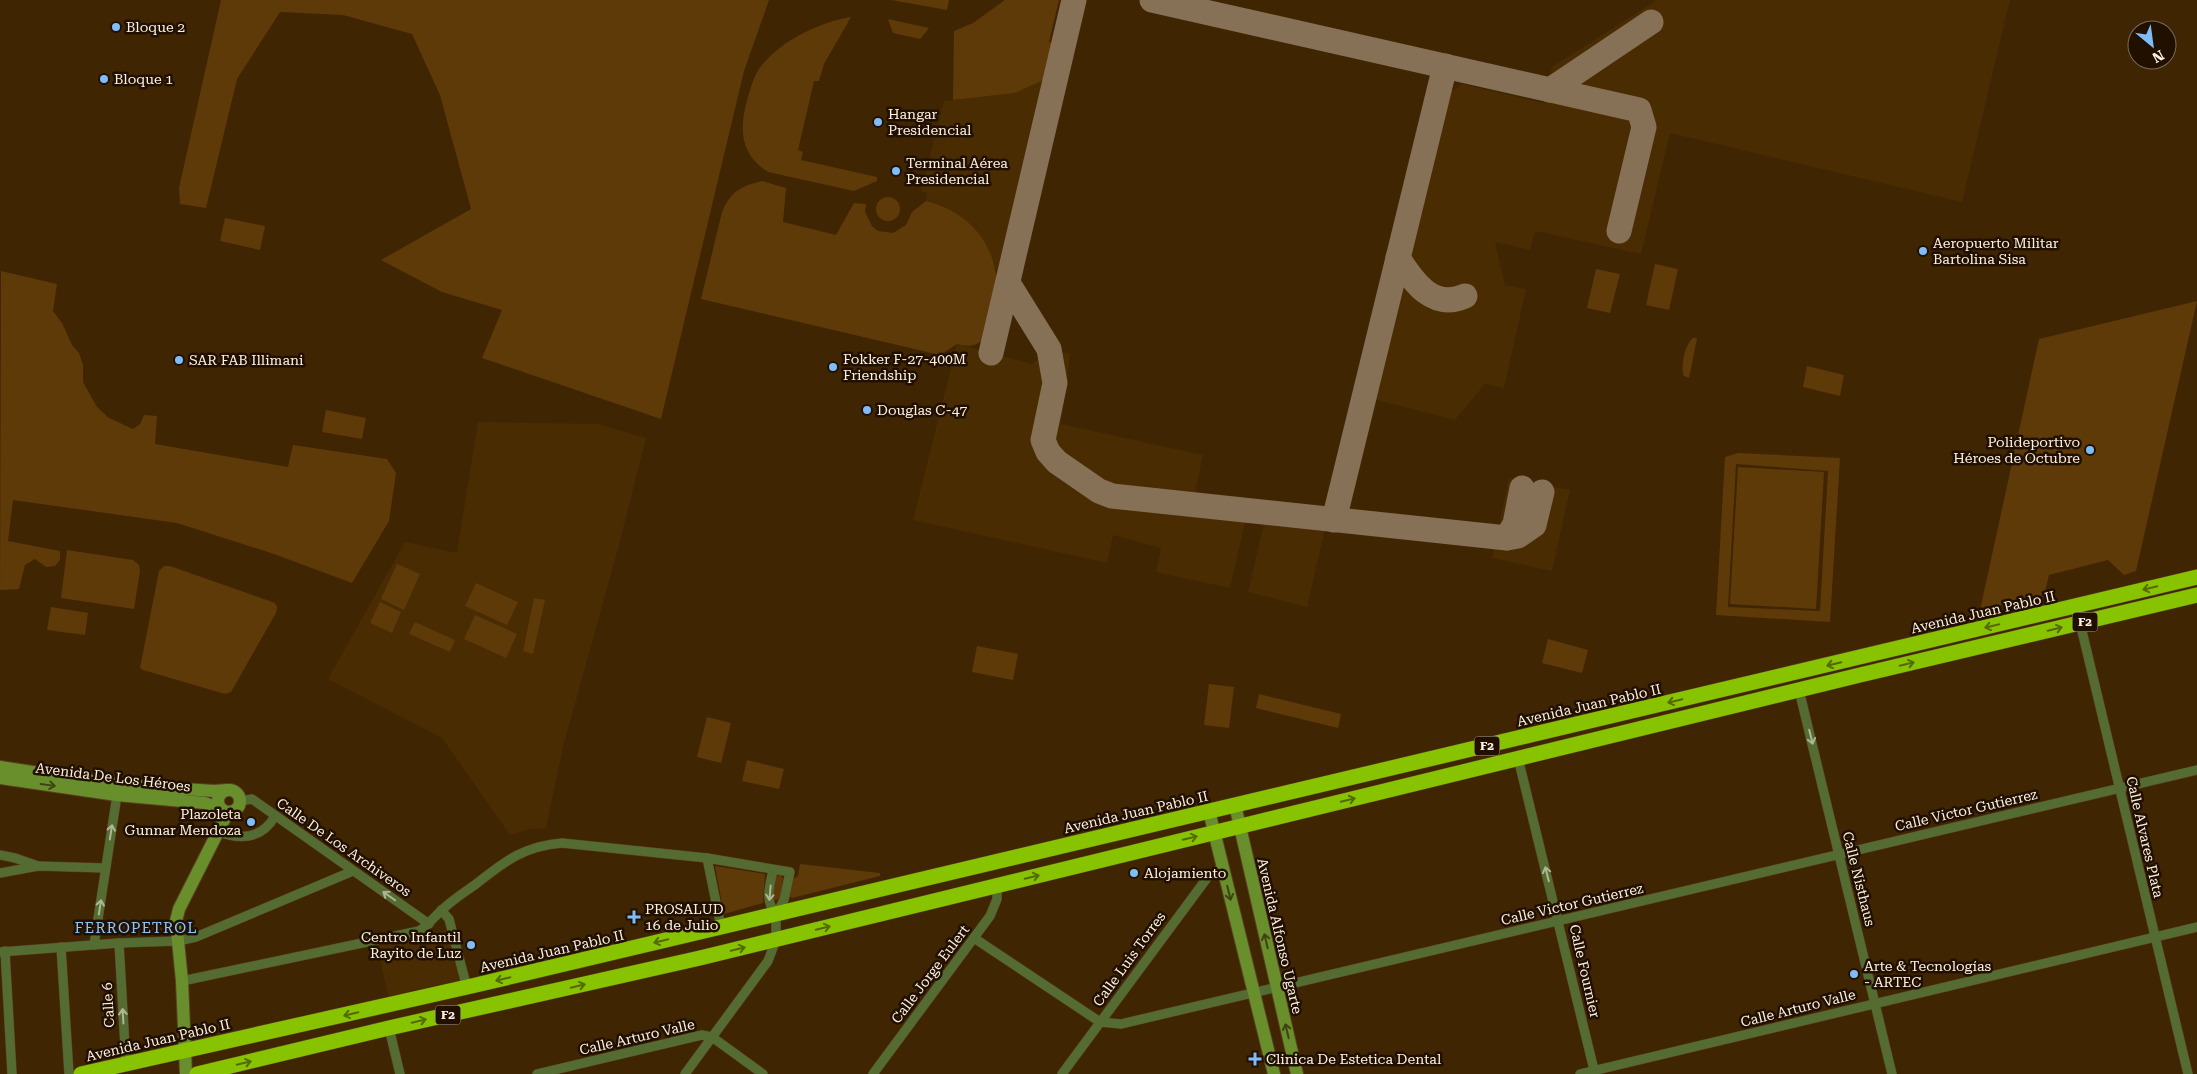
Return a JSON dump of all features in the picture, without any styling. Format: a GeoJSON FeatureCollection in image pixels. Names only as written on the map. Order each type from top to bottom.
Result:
{"type":"FeatureCollection","features":[{"type":"Feature","properties":{"kind":"highway","name":"Avenida Juan Pablo II"},"geometry":{"type":"LineString","coordinates":[[82,1074],[467,988],[2197,576]]}},
{"type":"Feature","properties":{"kind":"highway","name":"F2"},"geometry":{"type":"LineString","coordinates":[[197,1074],[389,1028],[776,940],[1518,758],[2197,595]]}},
{"type":"Feature","properties":{"kind":"street","name":"Calle Alvares Plata"},"geometry":{"type":"LineString","coordinates":[[2076,606],[2188,1074]]}},
{"type":"Feature","properties":{"kind":"street","name":"Calle Nisthaus"},"geometry":{"type":"LineString","coordinates":[[1799,690],[1892,1074]]}},
{"type":"Feature","properties":{"kind":"street","name":"Calle Fournier"},"geometry":{"type":"LineString","coordinates":[[1518,758],[1595,1072]]}},
{"type":"Feature","properties":{"kind":"street","name":"Avenida De Los Héroes"},"geometry":{"type":"LineString","coordinates":[[0,767],[118,785],[214,791],[228,790]]}},
{"type":"Feature","properties":{"kind":"street","name":"Calle Victor Gutierrez"},"geometry":{"type":"LineString","coordinates":[[974,938],[1100,1022],[1112,1025],[1134,1023],[2197,770]]}},
{"type":"Feature","properties":{"kind":"street","name":"Avenida De Los Héroes"},"geometry":{"type":"LineString","coordinates":[[0,778],[117,795],[205,803],[224,811]]}},
{"type":"Feature","properties":{"kind":"street"},"geometry":{"type":"LineString","coordinates":[[228,790],[238,794],[240,800],[235,810],[224,811],[218,803],[219,796],[228,790]]}},
{"type":"Feature","properties":{"kind":"street"},"geometry":{"type":"LineString","coordinates":[[94,945],[117,795]]}},
{"type":"Feature","properties":{"kind":"street","name":"Calle De Los Archiveros"},"geometry":{"type":"LineString","coordinates":[[240,800],[252,799],[429,924]]}},
{"type":"Feature","properties":{"kind":"street","name":"Avenida Alfonso Ugarte"},"geometry":{"type":"LineString","coordinates":[[1235,805],[1296,1074]]}},
{"type":"Feature","properties":{"kind":"street"},"geometry":{"type":"LineString","coordinates":[[186,1074],[182,981],[176,921],[179,909],[218,832],[224,811]]}},
{"type":"Feature","properties":{"kind":"street"},"geometry":{"type":"LineString","coordinates":[[1210,811],[1274,1074]]}},
{"type":"Feature","properties":{"kind":"street"},"geometry":{"type":"LineString","coordinates":[[218,832],[233,837],[254,835],[271,824],[275,816]]}},
{"type":"Feature","properties":{"kind":"street"},"geometry":{"type":"LineString","coordinates":[[182,981],[419,931],[429,924],[441,910],[505,860],[542,844],[562,843],[707,858],[790,872],[784,900],[776,914],[776,940],[768,961],[685,1074]]}},
{"type":"Feature","properties":{"kind":"street"},"geometry":{"type":"LineString","coordinates":[[0,855],[38,866]]}},
{"type":"Feature","properties":{"kind":"street"},"geometry":{"type":"LineString","coordinates":[[707,858],[721,927]]}},
{"type":"Feature","properties":{"kind":"street"},"geometry":{"type":"LineString","coordinates":[[0,873],[38,866],[106,868]]}},
{"type":"Feature","properties":{"kind":"street","name":"Calle Luis Torres"},"geometry":{"type":"LineString","coordinates":[[1062,1074],[1207,878],[1212,872],[1223,866]]}},
{"type":"Feature","properties":{"kind":"street"},"geometry":{"type":"LineString","coordinates":[[773,870],[768,896],[769,904],[776,914]]}},
{"type":"Feature","properties":{"kind":"street"},"geometry":{"type":"LineString","coordinates":[[12,1074],[2,952],[118,943],[178,941],[196,937],[353,871]]}},
{"type":"Feature","properties":{"kind":"street","name":"Calle Jorge Eulert"},"geometry":{"type":"LineString","coordinates":[[873,1074],[974,938],[994,907],[998,892],[997,886]]}},
{"type":"Feature","properties":{"kind":"street"},"geometry":{"type":"LineString","coordinates":[[441,910],[449,919],[467,988]]}},
{"type":"Feature","properties":{"kind":"street","name":"Calle Arturo Valle"},"geometry":{"type":"LineString","coordinates":[[1580,1074],[1595,1072],[1875,1003],[2197,927]]}},
{"type":"Feature","properties":{"kind":"street","name":"Calle 6"},"geometry":{"type":"LineString","coordinates":[[118,943],[126,1064]]}},
{"type":"Feature","properties":{"kind":"street"},"geometry":{"type":"LineString","coordinates":[[61,947],[69,1074]]}},
{"type":"Feature","properties":{"kind":"street"},"geometry":{"type":"LineString","coordinates":[[389,1028],[400,1074]]}},
{"type":"Feature","properties":{"kind":"street","name":"Calle Arturo Valle"},"geometry":{"type":"LineString","coordinates":[[537,1074],[693,1036],[712,1037],[762,1074]]}},
{"type":"Feature","properties":{"kind":"shaded area"},"geometry":{"type":"Polygon","coordinates":[[[221,0],[769,0],[744,71],[661,419],[482,358],[502,310],[442,292],[381,260],[471,209],[440,95],[412,34],[343,15],[280,12],[237,79],[206,208],[180,204],[179,188],[221,0]]]}},
{"type":"Feature","properties":{"kind":"shaded area"},"geometry":{"type":"Polygon","coordinates":[[[891,0],[949,0],[947,10],[891,0]]]}},
{"type":"Feature","properties":{"kind":"shaded area"},"geometry":{"type":"Polygon","coordinates":[[[1005,0],[1059,0],[1049,42],[1055,43],[1046,79],[1015,93],[953,100],[954,31],[973,23],[1005,0]]]}},
{"type":"Feature","properties":{"kind":"shaded area"},"geometry":{"type":"Polygon","coordinates":[[[1657,0],[2010,0],[1962,202],[1670,133],[1641,254],[1535,231],[1530,250],[1495,242],[1505,285],[1526,289],[1504,388],[1485,384],[1455,420],[1373,399],[1449,93],[1462,84],[1543,103],[1552,67],[1657,0]]]}},
{"type":"Feature","properties":{"kind":"shaded area"},"geometry":{"type":"Polygon","coordinates":[[[851,17],[824,64],[819,81],[814,81],[798,150],[803,152],[801,160],[877,177],[877,181],[854,191],[768,172],[751,157],[744,139],[743,119],[745,108],[757,72],[767,59],[788,42],[826,23],[851,17]]]}},
{"type":"Feature","properties":{"kind":"shaded area"},"geometry":{"type":"Polygon","coordinates":[[[888,19],[929,28],[920,39],[893,33],[888,19]]]}},
{"type":"Feature","properties":{"kind":"shaded area"},"geometry":{"type":"Polygon","coordinates":[[[1046,79],[998,285],[995,267],[936,204],[926,201],[927,193],[921,191],[944,101],[1015,93],[1046,79]]]}},
{"type":"Feature","properties":{"kind":"shaded area"},"geometry":{"type":"Polygon","coordinates":[[[762,181],[786,188],[783,222],[836,235],[854,203],[866,204],[865,212],[872,226],[878,231],[893,233],[906,225],[912,212],[926,201],[951,210],[961,217],[971,225],[986,245],[998,282],[990,320],[983,339],[973,345],[957,344],[940,355],[701,299],[725,205],[733,194],[742,187],[762,181]]]}},
{"type":"Feature","properties":{"kind":"shaded area"},"geometry":{"type":"Polygon","coordinates":[[[888,197],[897,200],[900,209],[897,218],[888,221],[879,218],[876,209],[879,200],[888,197]]]}},
{"type":"Feature","properties":{"kind":"shaded area"},"geometry":{"type":"Polygon","coordinates":[[[225,218],[265,226],[260,250],[220,241],[225,218]]]}},
{"type":"Feature","properties":{"kind":"shaded area"},"geometry":{"type":"Polygon","coordinates":[[[1655,264],[1678,269],[1669,310],[1646,305],[1655,264]]]}},
{"type":"Feature","properties":{"kind":"shaded area"},"geometry":{"type":"Polygon","coordinates":[[[1596,269],[1620,274],[1610,313],[1587,308],[1596,269]]]}},
{"type":"Feature","properties":{"kind":"shaded area"},"geometry":{"type":"Polygon","coordinates":[[[1,271],[57,284],[53,311],[62,323],[72,345],[79,353],[83,365],[83,382],[97,407],[109,418],[133,429],[140,424],[144,415],[157,416],[155,444],[288,467],[293,445],[387,459],[396,473],[389,521],[352,583],[274,554],[177,523],[13,500],[8,541],[60,551],[60,560],[55,566],[46,567],[35,559],[25,565],[19,589],[0,590],[1,271]]]}},
{"type":"Feature","properties":{"kind":"shaded area","name":"Polideportivo Héroes de Octubre"},"geometry":{"type":"Polygon","coordinates":[[[2197,301],[2136,571],[2124,575],[2108,560],[2049,575],[2044,595],[1980,610],[2039,339],[2197,301]]]}},
{"type":"Feature","properties":{"kind":"shaded area"},"geometry":{"type":"Polygon","coordinates":[[[1693,338],[1697,338],[1689,378],[1684,376],[1683,362],[1688,345],[1693,338]]]}},
{"type":"Feature","properties":{"kind":"shaded area"},"geometry":{"type":"Polygon","coordinates":[[[957,344],[1032,364],[1049,349],[1070,354],[1061,424],[1203,455],[1194,498],[1123,491],[1119,504],[1246,518],[1230,588],[1156,572],[1161,548],[1113,535],[1107,563],[913,520],[957,344]]]}},
{"type":"Feature","properties":{"kind":"shaded area"},"geometry":{"type":"Polygon","coordinates":[[[1807,366],[1844,375],[1840,396],[1803,387],[1807,366]]]}},
{"type":"Feature","properties":{"kind":"shaded area"},"geometry":{"type":"Polygon","coordinates":[[[326,410],[366,418],[362,439],[322,432],[326,410]]]}},
{"type":"Feature","properties":{"kind":"shaded area"},"geometry":{"type":"Polygon","coordinates":[[[478,422],[598,424],[646,438],[619,545],[563,747],[546,828],[526,830],[510,835],[442,738],[328,679],[405,542],[457,553],[478,422]]]}},
{"type":"Feature","properties":{"kind":"shaded area"},"geometry":{"type":"Polygon","coordinates":[[[1738,453],[1840,458],[1830,622],[1716,615],[1725,457],[1738,453]],[[1736,464],[1728,607],[1820,611],[1828,471],[1736,464]]]}},
{"type":"Feature","properties":{"kind":"shaded area"},"geometry":{"type":"Polygon","coordinates":[[[1738,467],[1824,472],[1816,609],[1730,604],[1738,467]]]}},
{"type":"Feature","properties":{"kind":"shaded area"},"geometry":{"type":"Polygon","coordinates":[[[1509,478],[1570,490],[1552,571],[1492,558],[1509,478]]]}},
{"type":"Feature","properties":{"kind":"shaded area"},"geometry":{"type":"Polygon","coordinates":[[[1265,519],[1326,525],[1307,607],[1248,592],[1265,519]]]}},
{"type":"Feature","properties":{"kind":"shaded area"},"geometry":{"type":"Polygon","coordinates":[[[67,550],[133,560],[139,565],[140,571],[134,609],[61,598],[67,550]]]}},
{"type":"Feature","properties":{"kind":"shaded area"},"geometry":{"type":"Polygon","coordinates":[[[397,564],[420,574],[404,610],[381,599],[397,564]]]}},
{"type":"Feature","properties":{"kind":"shaded area"},"geometry":{"type":"Polygon","coordinates":[[[164,566],[170,566],[275,603],[277,607],[276,613],[231,692],[225,694],[140,668],[159,571],[164,566]]]}},
{"type":"Feature","properties":{"kind":"shaded area"},"geometry":{"type":"Polygon","coordinates":[[[476,583],[518,602],[507,625],[465,606],[476,583]]]}},
{"type":"Feature","properties":{"kind":"shaded area"},"geometry":{"type":"Polygon","coordinates":[[[534,598],[545,600],[533,654],[523,651],[534,598]]]}},
{"type":"Feature","properties":{"kind":"shaded area"},"geometry":{"type":"Polygon","coordinates":[[[380,602],[401,612],[392,633],[370,623],[380,602]]]}},
{"type":"Feature","properties":{"kind":"shaded area"},"geometry":{"type":"Polygon","coordinates":[[[51,607],[88,613],[85,635],[47,630],[51,607]]]}},
{"type":"Feature","properties":{"kind":"shaded area"},"geometry":{"type":"Polygon","coordinates":[[[475,615],[517,634],[506,658],[464,639],[475,615]]]}},
{"type":"Feature","properties":{"kind":"shaded area"},"geometry":{"type":"Polygon","coordinates":[[[415,622],[455,640],[450,652],[409,634],[415,622]]]}},
{"type":"Feature","properties":{"kind":"shaded area"},"geometry":{"type":"Polygon","coordinates":[[[1548,639],[1588,650],[1582,673],[1542,663],[1548,639]]]}},
{"type":"Feature","properties":{"kind":"shaded area"},"geometry":{"type":"Polygon","coordinates":[[[977,646],[1018,654],[1013,680],[972,672],[977,646]]]}},
{"type":"Feature","properties":{"kind":"shaded area"},"geometry":{"type":"Polygon","coordinates":[[[1209,684],[1234,687],[1229,728],[1204,725],[1209,684]]]}},
{"type":"Feature","properties":{"kind":"shaded area"},"geometry":{"type":"Polygon","coordinates":[[[1259,694],[1341,714],[1338,728],[1256,708],[1259,694]]]}},
{"type":"Feature","properties":{"kind":"shaded area"},"geometry":{"type":"Polygon","coordinates":[[[707,717],[731,723],[721,763],[697,757],[707,717]]]}},
{"type":"Feature","properties":{"kind":"shaded area"},"geometry":{"type":"Polygon","coordinates":[[[747,760],[784,769],[779,789],[742,781],[747,760]]]}},
{"type":"Feature","properties":{"kind":"shaded area"},"geometry":{"type":"Polygon","coordinates":[[[800,864],[880,873],[880,876],[792,898],[789,896],[791,880],[798,876],[800,864]]]}},
{"type":"Feature","properties":{"kind":"shaded area"},"geometry":{"type":"Polygon","coordinates":[[[715,866],[765,874],[763,903],[724,914],[715,866]]]}},
{"type":"Feature","properties":{"kind":"shaded area"},"geometry":{"type":"Polygon","coordinates":[[[780,875],[783,878],[781,898],[777,900],[772,899],[776,876],[780,875]]]}},
{"type":"Feature","properties":{"kind":"shaded area"},"geometry":{"type":"Polygon","coordinates":[[[450,929],[461,980],[388,996],[377,945],[450,929]]]}},
{"type":"Feature","properties":{"kind":"taxiway"},"geometry":{"type":"LineString","coordinates":[[991,353],[1074,0]]}},
{"type":"Feature","properties":{"kind":"taxiway"},"geometry":{"type":"LineString","coordinates":[[1152,0],[1639,110],[1644,127],[1619,231]]}},
{"type":"Feature","properties":{"kind":"taxiway"},"geometry":{"type":"LineString","coordinates":[[1550,90],[1651,22]]}},
{"type":"Feature","properties":{"kind":"taxiway"},"geometry":{"type":"LineString","coordinates":[[1334,520],[1445,66]]}},
{"type":"Feature","properties":{"kind":"taxiway"},"geometry":{"type":"LineString","coordinates":[[1398,258],[1418,285],[1434,297],[1454,299],[1465,296]]}},
{"type":"Feature","properties":{"kind":"taxiway"},"geometry":{"type":"LineString","coordinates":[[1008,283],[1049,349],[1055,383],[1043,440],[1048,452],[1057,462],[1099,491],[1112,496],[1507,538],[1518,536],[1534,525],[1542,492]]}},
{"type":"Feature","properties":{"kind":"taxiway"},"geometry":{"type":"LineString","coordinates":[[1507,538],[1515,524],[1522,488]]}},
{"type":"Feature","properties":{"kind":"place","name":"Bloque 2"},"geometry":{"type":"Point","coordinates":[116,27]}},
{"type":"Feature","properties":{"kind":"place","name":"Bloque 1"},"geometry":{"type":"Point","coordinates":[104,79]}},
{"type":"Feature","properties":{"kind":"place","name":"Hangar Presidencial"},"geometry":{"type":"Point","coordinates":[878,122]}},
{"type":"Feature","properties":{"kind":"place","name":"Terminal Aérea Presidencial"},"geometry":{"type":"Point","coordinates":[896,171]}},
{"type":"Feature","properties":{"kind":"place","name":"Aeropuerto Militar Bartolina Sisa"},"geometry":{"type":"Point","coordinates":[1923,251]}},
{"type":"Feature","properties":{"kind":"place","name":"SAR FAB Illimani"},"geometry":{"type":"Point","coordinates":[179,360]}},
{"type":"Feature","properties":{"kind":"place","name":"Fokker F-27-400M Friendship"},"geometry":{"type":"Point","coordinates":[833,367]}},
{"type":"Feature","properties":{"kind":"place","name":"Douglas C-47"},"geometry":{"type":"Point","coordinates":[867,410]}},
{"type":"Feature","properties":{"kind":"place","name":"Polideportivo Héroes de Octubre"},"geometry":{"type":"Point","coordinates":[2090,450]}},
{"type":"Feature","properties":{"kind":"place","name":"Plazoleta Gunnar Mendoza"},"geometry":{"type":"Point","coordinates":[251,822]}},
{"type":"Feature","properties":{"kind":"place","name":"Alojamiento"},"geometry":{"type":"Point","coordinates":[1134,873]}},
{"type":"Feature","properties":{"kind":"place","name":"PROSALUD 16 de Julio"},"geometry":{"type":"Point","coordinates":[634,917]}},
{"type":"Feature","properties":{"kind":"place","name":"Centro Infantil Rayito de Luz"},"geometry":{"type":"Point","coordinates":[471,945]}},
{"type":"Feature","properties":{"kind":"place","name":"Arte & Tecnologías - ARTEC"},"geometry":{"type":"Point","coordinates":[1854,974]}},
{"type":"Feature","properties":{"kind":"place","name":"Clinica De Estetica Dental"},"geometry":{"type":"Point","coordinates":[1255,1059]}},
{"type":"Feature","properties":{"kind":"district","name":"FERROPETROL"},"geometry":{"type":"Point","coordinates":[136,928]}}]}
